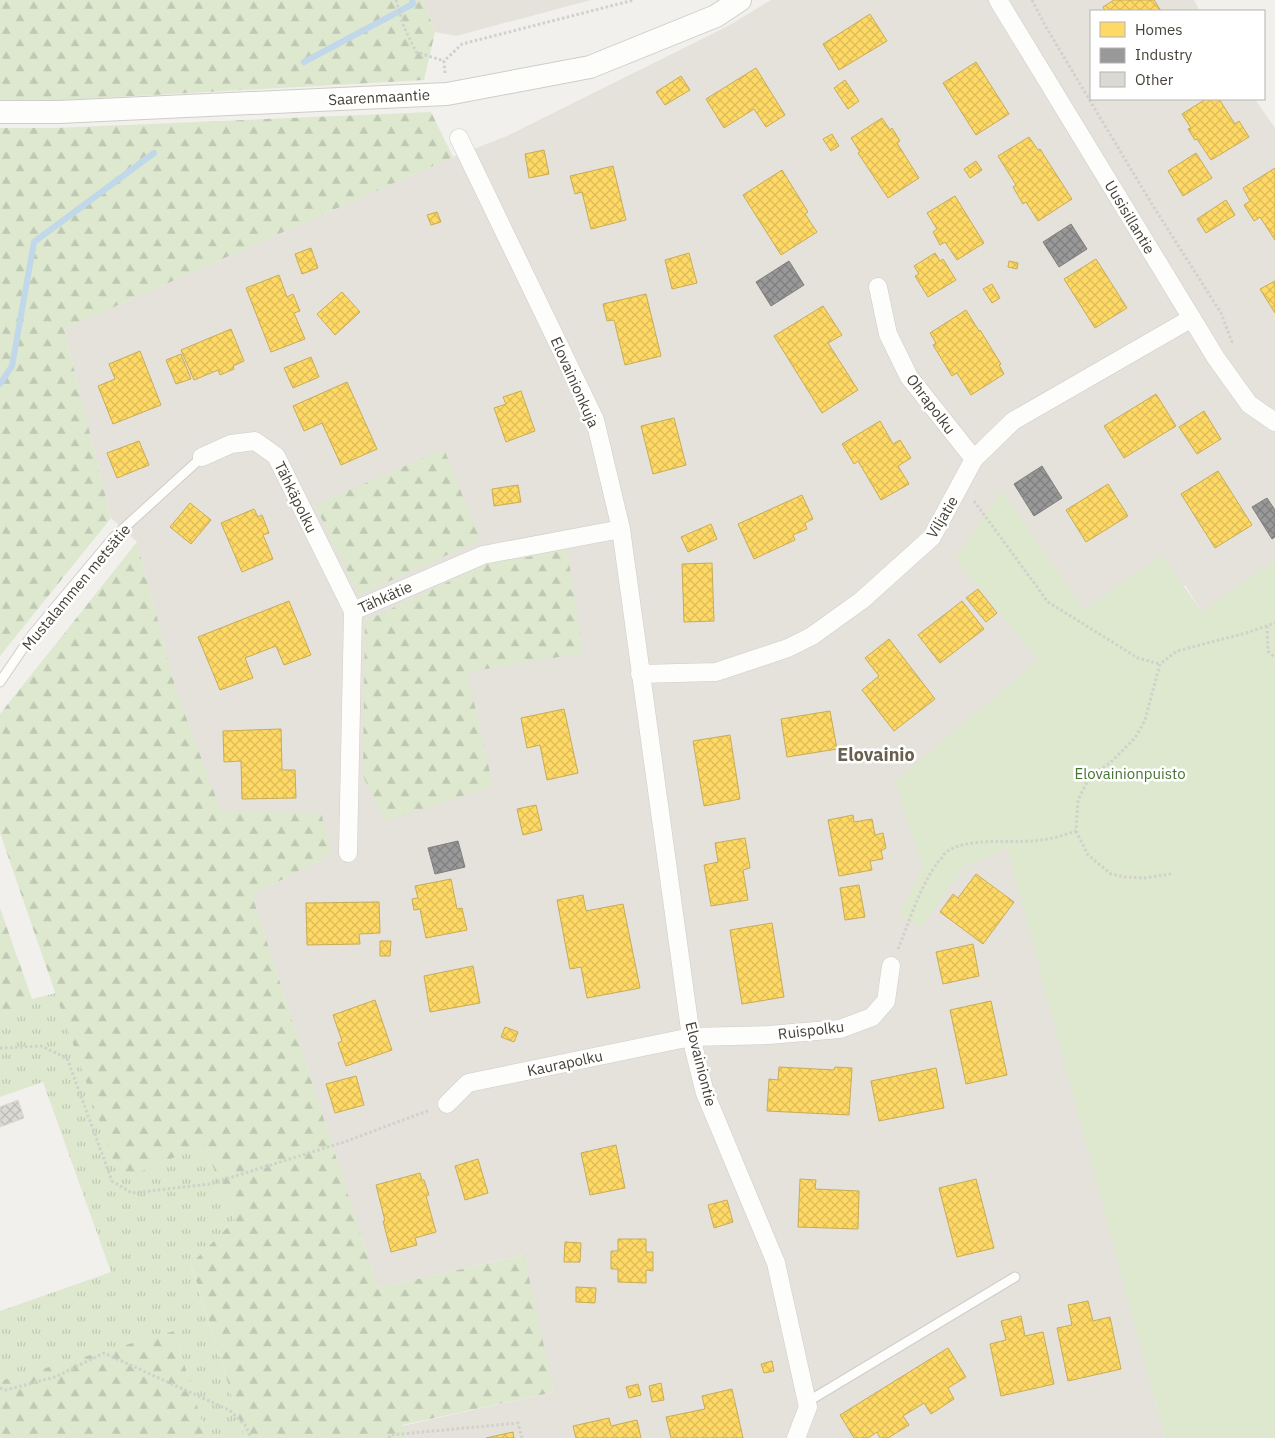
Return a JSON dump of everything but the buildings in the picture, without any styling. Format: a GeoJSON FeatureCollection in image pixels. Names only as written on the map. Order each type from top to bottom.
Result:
{"type":"FeatureCollection","features":[{"type":"Feature","properties":{"kind":"street","name":"Saarenmaantie"},"geometry":{"type":"LineString","coordinates":[[0,112],[68,112],[447,94],[590,67],[716,16],[740,0]]}},
{"type":"Feature","properties":{"kind":"street","name":"Uusisillantie"},"geometry":{"type":"LineString","coordinates":[[998,0],[1216,358],[1249,404],[1275,422]]}},
{"type":"Feature","properties":{"kind":"street","name":"Elovainionkuja"},"geometry":{"type":"LineString","coordinates":[[459,138],[595,420],[621,529],[640,674]]}},
{"type":"Feature","properties":{"kind":"street","name":"Ohrapolku"},"geometry":{"type":"LineString","coordinates":[[878,287],[888,334],[909,377],[974,459]]}},
{"type":"Feature","properties":{"kind":"street","name":"Viljatie"},"geometry":{"type":"LineString","coordinates":[[640,674],[716,672],[788,648],[812,636],[862,600],[932,538],[974,459],[1013,421],[1192,318]]}},
{"type":"Feature","properties":{"kind":"street","name":"Tähkäpolku"},"geometry":{"type":"LineString","coordinates":[[202,457],[231,444],[255,441],[276,456],[353,611]]}},
{"type":"Feature","properties":{"kind":"street","name":"Tähkätie"},"geometry":{"type":"LineString","coordinates":[[348,853],[353,611],[483,555],[621,529]]}},
{"type":"Feature","properties":{"kind":"street","name":"Elovainiontie"},"geometry":{"type":"LineString","coordinates":[[640,674],[691,1038],[705,1093],[776,1263],[808,1407],[796,1438]]}},
{"type":"Feature","properties":{"kind":"street","name":"Ruispolku"},"geometry":{"type":"LineString","coordinates":[[691,1038],[769,1035],[840,1029],[872,1017],[886,1000],[891,966]]}},
{"type":"Feature","properties":{"kind":"street","name":"Kaurapolku"},"geometry":{"type":"LineString","coordinates":[[447,1104],[468,1084],[691,1038]]}},
{"type":"Feature","properties":{"kind":"lane","name":"Mustalammen metsätie"},"geometry":{"type":"LineString","coordinates":[[0,682],[32,635],[114,537],[202,457]]}},
{"type":"Feature","properties":{"kind":"lane"},"geometry":{"type":"LineString","coordinates":[[806,1402],[1015,1277]]}},
{"type":"Feature","properties":{"kind":"path"},"geometry":{"type":"LineString","coordinates":[[396,0],[404,27],[416,52],[444,61]]}},
{"type":"Feature","properties":{"kind":"path"},"geometry":{"type":"LineString","coordinates":[[444,61],[462,44],[634,0]]}},
{"type":"Feature","properties":{"kind":"path"},"geometry":{"type":"LineString","coordinates":[[1032,0],[1145,193],[1221,314]]}},
{"type":"Feature","properties":{"kind":"path"},"geometry":{"type":"LineString","coordinates":[[444,61],[447,94]]}},
{"type":"Feature","properties":{"kind":"path"},"geometry":{"type":"LineString","coordinates":[[971,497],[1048,602],[1138,658],[1160,664]]}},
{"type":"Feature","properties":{"kind":"path"},"geometry":{"type":"LineString","coordinates":[[1171,874],[1144,878],[1111,874],[1088,856],[1076,831],[1078,800],[1090,776],[1110,764],[1135,738],[1145,720],[1160,664],[1178,651],[1275,623]]}},
{"type":"Feature","properties":{"kind":"path"},"geometry":{"type":"LineString","coordinates":[[1267,626],[1268,651],[1275,658]]}},
{"type":"Feature","properties":{"kind":"path"},"geometry":{"type":"LineString","coordinates":[[891,966],[916,903],[934,869],[946,853],[960,846],[984,842],[1047,839],[1076,831]]}},
{"type":"Feature","properties":{"kind":"path"},"geometry":{"type":"LineString","coordinates":[[0,1048],[41,1046],[68,1058],[112,1181],[132,1193],[210,1184],[344,1142],[447,1104]]}},
{"type":"Feature","properties":{"kind":"path"},"geometry":{"type":"LineString","coordinates":[[0,1388],[6,1390],[54,1377],[104,1353],[229,1410],[245,1425],[251,1438]]}},
{"type":"Feature","properties":{"kind":"path"},"geometry":{"type":"LineString","coordinates":[[389,1438],[390,1434],[518,1423],[522,1438]]}},
{"type":"Feature","properties":{"kind":"shaded area"},"geometry":{"type":"Polygon","coordinates":[[[423,0],[591,0],[456,36],[435,32],[423,0]]]}},
{"type":"Feature","properties":{"kind":"shaded area"},"geometry":{"type":"Polygon","coordinates":[[[771,0],[1194,0],[1199,10],[1090,10],[1090,100],[1256,100],[1275,128],[1275,560],[1202,612],[1185,585],[1009,854],[1165,1438],[408,1438],[402,1426],[554,1392],[523,1255],[378,1288],[252,895],[332,854],[221,812],[177,693],[137,542],[111,518],[64,329],[453,157],[507,136],[728,26],[771,0]]]}},
{"type":"Feature","properties":{"kind":"green space"},"geometry":{"type":"Polygon","coordinates":[[[0,0],[423,0],[435,32],[424,80],[63,100],[0,100],[0,0]]]}},
{"type":"Feature","properties":{"kind":"green space"},"geometry":{"type":"Polygon","coordinates":[[[431,112],[453,157],[64,329],[111,518],[0,656],[0,128],[56,128],[431,112]]]}},
{"type":"Feature","properties":{"kind":"green space"},"geometry":{"type":"Polygon","coordinates":[[[444,449],[480,540],[359,595],[315,505],[444,449]]]}},
{"type":"Feature","properties":{"kind":"green space","name":"Elovainionpuisto"},"geometry":{"type":"Polygon","coordinates":[[[1002,490],[1084,610],[1162,555],[1202,612],[1275,560],[1275,1438],[1165,1438],[1007,848],[963,868],[921,927],[899,914],[923,868],[895,781],[1039,660],[955,559],[1002,490]]]}},
{"type":"Feature","properties":{"kind":"green space"},"geometry":{"type":"Polygon","coordinates":[[[137,542],[177,693],[221,811],[321,813],[332,854],[252,895],[378,1288],[524,1255],[554,1392],[402,1425],[408,1438],[245,1438],[191,1264],[235,1220],[204,1145],[120,1180],[0,833],[0,714],[137,542]]]}},
{"type":"Feature","properties":{"kind":"green space"},"geometry":{"type":"Polygon","coordinates":[[[567,550],[583,653],[467,672],[493,786],[385,821],[363,776],[365,621],[486,564],[567,550]]]}},
{"type":"Feature","properties":{"kind":"green space"},"geometry":{"type":"Polygon","coordinates":[[[0,908],[32,999],[0,1018],[0,908]]]}},
{"type":"Feature","properties":{"kind":"green space"},"geometry":{"type":"Polygon","coordinates":[[[56,993],[120,1179],[204,1145],[235,1220],[191,1265],[245,1438],[207,1438],[174,1331],[0,1381],[0,1311],[111,1272],[43,1082],[0,1097],[0,1018],[32,999],[56,993]]]}},
{"type":"Feature","properties":{"kind":"green space"},"geometry":{"type":"Polygon","coordinates":[[[174,1331],[207,1438],[0,1438],[0,1381],[174,1331]]]}},
{"type":"Feature","properties":{"kind":"waterway"},"geometry":{"type":"LineString","coordinates":[[304,62],[413,4],[412,0]]}},
{"type":"Feature","properties":{"kind":"waterway"},"geometry":{"type":"LineString","coordinates":[[0,384],[12,366],[34,242],[154,153]]}},
{"type":"Feature","properties":{"kind":"district","name":"Elovainio"},"geometry":{"type":"Point","coordinates":[876,754]}}]}
